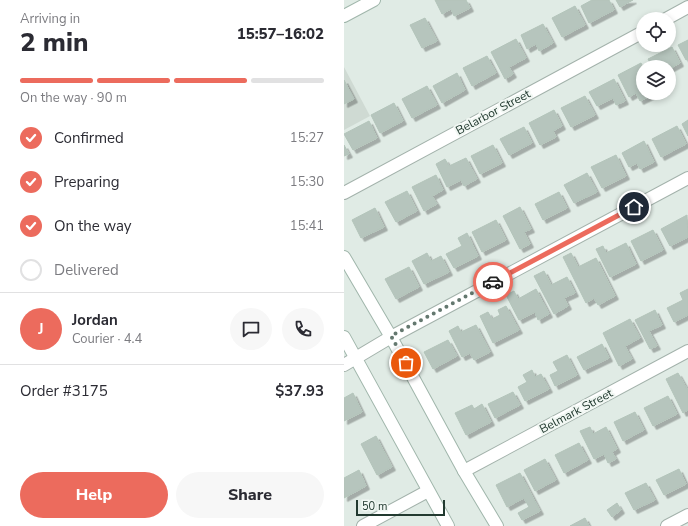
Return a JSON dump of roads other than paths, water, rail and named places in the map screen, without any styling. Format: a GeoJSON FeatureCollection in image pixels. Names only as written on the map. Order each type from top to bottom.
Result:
{"type":"FeatureCollection","features":[{"type":"Feature","properties":{"kind":"street"},"geometry":{"type":"LineString","coordinates":[[344,16],[374,0]]}},
{"type":"Feature","properties":{"kind":"street"},"geometry":{"type":"LineString","coordinates":[[676,14],[688,7]]}},
{"type":"Feature","properties":{"kind":"street","name":"Belarbor Street"},"geometry":{"type":"LineString","coordinates":[[344,192],[636,36]]}},
{"type":"Feature","properties":{"kind":"street"},"geometry":{"type":"LineString","coordinates":[[344,365],[391,336],[688,178]]}},
{"type":"Feature","properties":{"kind":"street"},"geometry":{"type":"LineString","coordinates":[[344,257],[391,336],[464,470],[497,526]]}},
{"type":"Feature","properties":{"kind":"street"},"geometry":{"type":"LineString","coordinates":[[344,337],[448,526]]}},
{"type":"Feature","properties":{"kind":"street","name":"Belmark Street"},"geometry":{"type":"LineString","coordinates":[[464,470],[688,351]]}},
{"type":"Feature","properties":{"kind":"street"},"geometry":{"type":"LineString","coordinates":[[363,526],[428,491]]}},
{"type":"Feature","properties":{"kind":"street"},"geometry":{"type":"LineString","coordinates":[[667,526],[688,515]]}}]}
